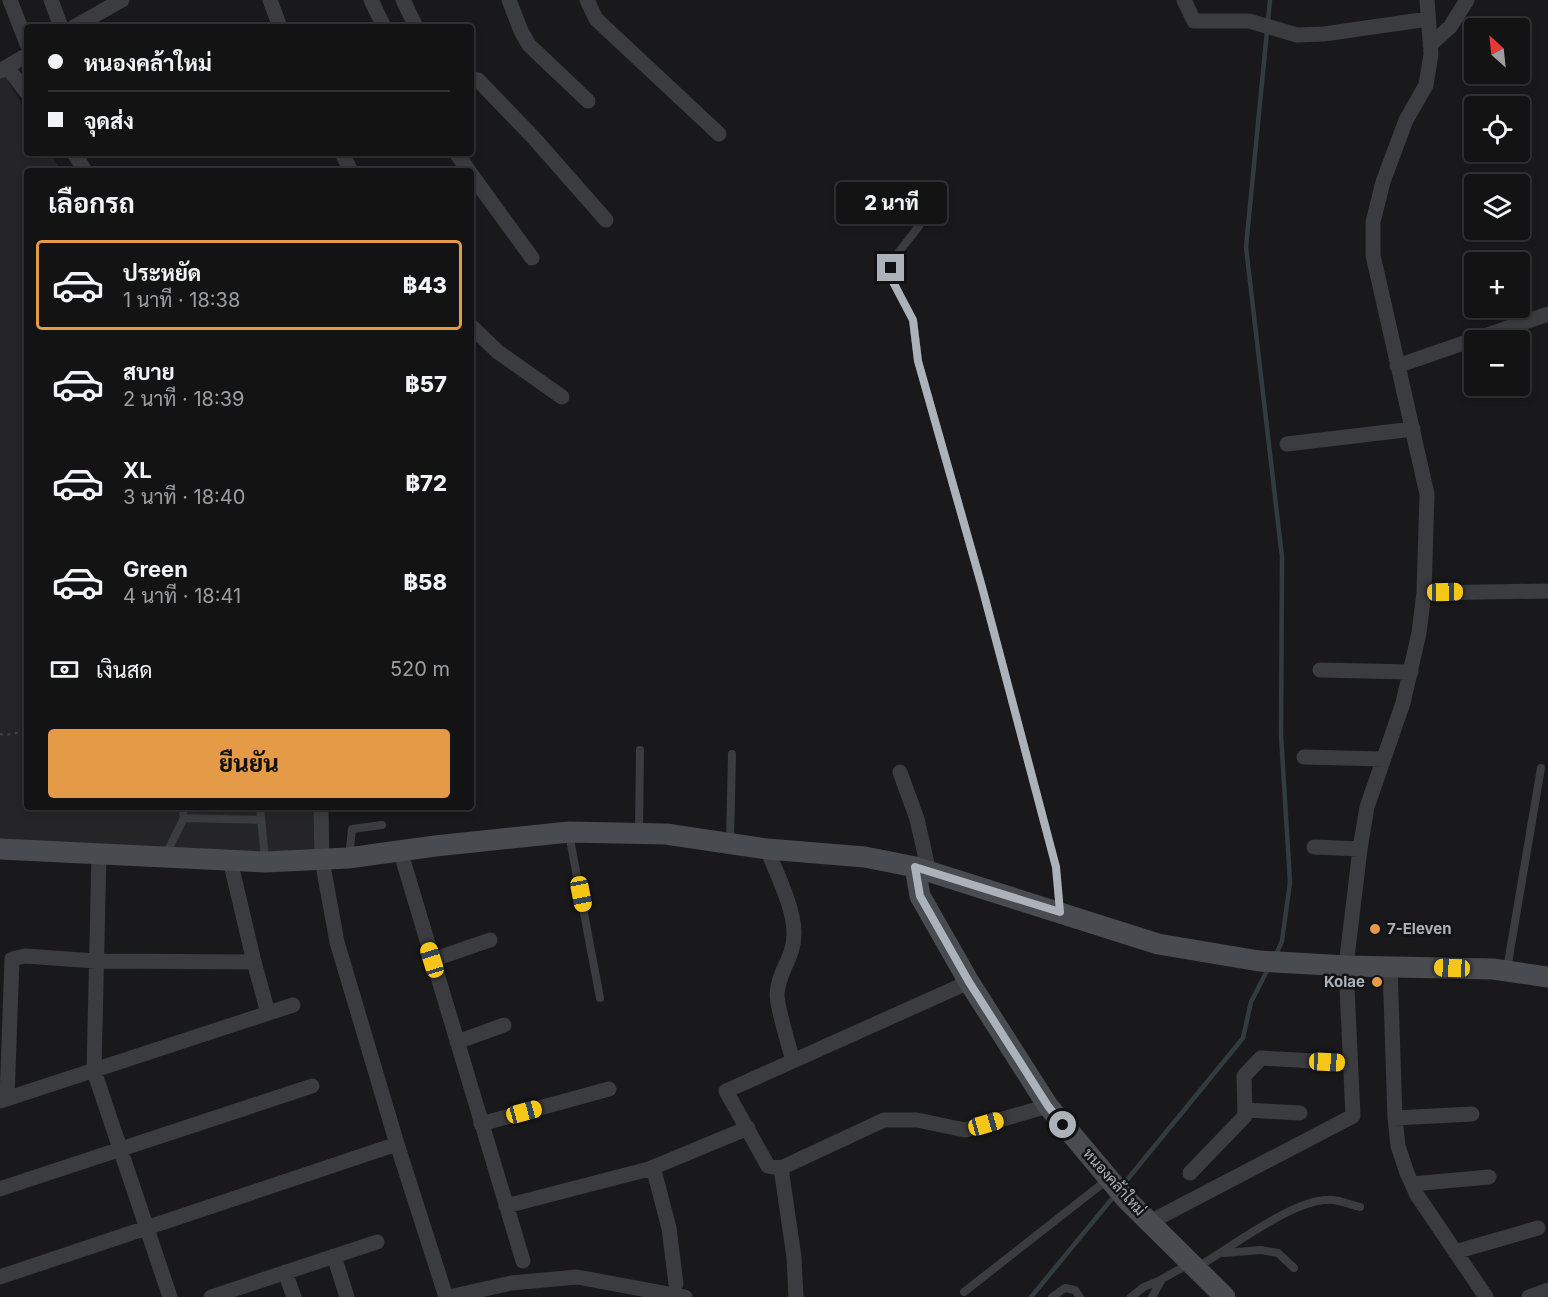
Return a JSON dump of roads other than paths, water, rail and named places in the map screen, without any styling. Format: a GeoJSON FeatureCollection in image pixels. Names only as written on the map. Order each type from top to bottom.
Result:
{"type":"FeatureCollection","features":[{"type":"Feature","properties":{"kind":"main road"},"geometry":{"type":"LineString","coordinates":[[0,849],[266,862],[348,858],[399,850],[569,832],[666,834],[767,849],[865,857],[922,869],[1158,944],[1259,961],[1346,966],[1507,970],[1548,976]]}},
{"type":"Feature","properties":{"kind":"main road","name":"หนองคล้าใหม่"},"geometry":{"type":"LineString","coordinates":[[922,869],[920,896],[969,982],[1048,1106],[1115,1187],[1225,1297]]}},
{"type":"Feature","properties":{"kind":"street"},"geometry":{"type":"LineString","coordinates":[[10,0],[24,36]]}},
{"type":"Feature","properties":{"kind":"street"},"geometry":{"type":"LineString","coordinates":[[51,0],[60,24]]}},
{"type":"Feature","properties":{"kind":"street"},"geometry":{"type":"LineString","coordinates":[[79,24],[122,0]]}},
{"type":"Feature","properties":{"kind":"street"},"geometry":{"type":"LineString","coordinates":[[270,0],[279,24]]}},
{"type":"Feature","properties":{"kind":"street"},"geometry":{"type":"LineString","coordinates":[[371,0],[383,24]]}},
{"type":"Feature","properties":{"kind":"street"},"geometry":{"type":"LineString","coordinates":[[403,0],[415,24]]}},
{"type":"Feature","properties":{"kind":"street"},"geometry":{"type":"LineString","coordinates":[[509,0],[529,45],[588,101]]}},
{"type":"Feature","properties":{"kind":"street"},"geometry":{"type":"LineString","coordinates":[[587,0],[596,19],[719,134]]}},
{"type":"Feature","properties":{"kind":"street"},"geometry":{"type":"LineString","coordinates":[[1184,0],[1194,21],[1249,21],[1297,35],[1324,34],[1428,19]]}},
{"type":"Feature","properties":{"kind":"street"},"geometry":{"type":"LineString","coordinates":[[1150,1222],[1353,1116],[1346,966],[1360,849],[1367,807],[1403,703],[1411,672],[1425,593],[1427,495],[1373,255],[1373,222],[1383,182],[1406,120],[1426,85],[1431,54],[1426,0]]}},
{"type":"Feature","properties":{"kind":"street"},"geometry":{"type":"LineString","coordinates":[[1430,45],[1450,27],[1467,0]]}},
{"type":"Feature","properties":{"kind":"street"},"geometry":{"type":"LineString","coordinates":[[24,57],[3,69],[24,90]]}},
{"type":"Feature","properties":{"kind":"street"},"geometry":{"type":"LineString","coordinates":[[474,79],[478,80],[533,137],[606,220]]}},
{"type":"Feature","properties":{"kind":"street"},"geometry":{"type":"LineString","coordinates":[[474,178],[532,258]]}},
{"type":"Feature","properties":{"kind":"street"},"geometry":{"type":"LineString","coordinates":[[1397,366],[1548,314]]}},
{"type":"Feature","properties":{"kind":"street"},"geometry":{"type":"LineString","coordinates":[[474,329],[498,352],[561,397]]}},
{"type":"Feature","properties":{"kind":"street"},"geometry":{"type":"LineString","coordinates":[[1287,444],[1413,429]]}},
{"type":"Feature","properties":{"kind":"street"},"geometry":{"type":"LineString","coordinates":[[1425,593],[1548,591]]}},
{"type":"Feature","properties":{"kind":"street"},"geometry":{"type":"LineString","coordinates":[[1320,670],[1411,672]]}},
{"type":"Feature","properties":{"kind":"street"},"geometry":{"type":"LineString","coordinates":[[1304,757],[1383,759]]}},
{"type":"Feature","properties":{"kind":"street"},"geometry":{"type":"LineString","coordinates":[[900,772],[917,819],[922,869]]}},
{"type":"Feature","properties":{"kind":"street"},"geometry":{"type":"LineString","coordinates":[[321,810],[322,860],[337,942],[397,1144],[448,1297],[511,1283],[577,1277],[685,1297]]}},
{"type":"Feature","properties":{"kind":"street"},"geometry":{"type":"LineString","coordinates":[[1314,847],[1360,849]]}},
{"type":"Feature","properties":{"kind":"street"},"geometry":{"type":"LineString","coordinates":[[767,849],[785,893],[795,932],[792,956],[781,974],[777,995],[793,1061]]}},
{"type":"Feature","properties":{"kind":"street"},"geometry":{"type":"LineString","coordinates":[[399,850],[523,1262]]}},
{"type":"Feature","properties":{"kind":"street"},"geometry":{"type":"LineString","coordinates":[[99,854],[94,1071],[170,1297]]}},
{"type":"Feature","properties":{"kind":"street"},"geometry":{"type":"LineString","coordinates":[[230,860],[268,1013]]}},
{"type":"Feature","properties":{"kind":"street"},"geometry":{"type":"LineString","coordinates":[[432,960],[490,940]]}},
{"type":"Feature","properties":{"kind":"street"},"geometry":{"type":"LineString","coordinates":[[254,962],[96,961],[24,956],[12,959],[5,1009],[4,1100],[293,1005]]}},
{"type":"Feature","properties":{"kind":"street"},"geometry":{"type":"LineString","coordinates":[[1390,966],[1398,1146],[1417,1196],[1486,1297]]}},
{"type":"Feature","properties":{"kind":"street"},"geometry":{"type":"LineString","coordinates":[[969,982],[726,1091],[768,1166],[781,1168],[885,1120],[917,1120],[965,1130],[1048,1106]]}},
{"type":"Feature","properties":{"kind":"street"},"geometry":{"type":"LineString","coordinates":[[457,1042],[504,1025]]}},
{"type":"Feature","properties":{"kind":"street"},"geometry":{"type":"LineString","coordinates":[[1190,1173],[1245,1116],[1244,1076],[1261,1058],[1349,1063]]}},
{"type":"Feature","properties":{"kind":"street"},"geometry":{"type":"LineString","coordinates":[[0,1189],[312,1086]]}},
{"type":"Feature","properties":{"kind":"street"},"geometry":{"type":"LineString","coordinates":[[482,1124],[609,1089]]}},
{"type":"Feature","properties":{"kind":"street"},"geometry":{"type":"LineString","coordinates":[[1245,1110],[1300,1113]]}},
{"type":"Feature","properties":{"kind":"street"},"geometry":{"type":"LineString","coordinates":[[1395,1118],[1472,1114]]}},
{"type":"Feature","properties":{"kind":"street"},"geometry":{"type":"LineString","coordinates":[[506,1206],[653,1167],[747,1128]]}},
{"type":"Feature","properties":{"kind":"street"},"geometry":{"type":"LineString","coordinates":[[0,1276],[397,1144]]}},
{"type":"Feature","properties":{"kind":"street"},"geometry":{"type":"LineString","coordinates":[[653,1167],[669,1228],[676,1284]]}},
{"type":"Feature","properties":{"kind":"street"},"geometry":{"type":"LineString","coordinates":[[781,1168],[794,1257],[796,1297]]}},
{"type":"Feature","properties":{"kind":"street"},"geometry":{"type":"LineString","coordinates":[[1412,1184],[1489,1177]]}},
{"type":"Feature","properties":{"kind":"street"},"geometry":{"type":"LineString","coordinates":[[1455,1252],[1538,1228]]}},
{"type":"Feature","properties":{"kind":"street"},"geometry":{"type":"LineString","coordinates":[[211,1297],[377,1242]]}},
{"type":"Feature","properties":{"kind":"street"},"geometry":{"type":"LineString","coordinates":[[334,1256],[347,1297]]}},
{"type":"Feature","properties":{"kind":"street"},"geometry":{"type":"LineString","coordinates":[[285,1272],[294,1297]]}},
{"type":"Feature","properties":{"kind":"street"},"geometry":{"type":"LineString","coordinates":[[1529,1297],[1548,1290]]}},
{"type":"Feature","properties":{"kind":"lane"},"geometry":{"type":"LineString","coordinates":[[919,226],[898,253],[891,268],[893,282],[913,320],[918,361],[982,587],[1056,867],[1060,912]]}},
{"type":"Feature","properties":{"kind":"lane"},"geometry":{"type":"LineString","coordinates":[[639,833],[640,750]]}},
{"type":"Feature","properties":{"kind":"lane"},"geometry":{"type":"LineString","coordinates":[[730,844],[732,754]]}},
{"type":"Feature","properties":{"kind":"lane"},"geometry":{"type":"LineString","coordinates":[[1507,970],[1541,768]]}},
{"type":"Feature","properties":{"kind":"lane"},"geometry":{"type":"LineString","coordinates":[[164,858],[184,818],[183,810]]}},
{"type":"Feature","properties":{"kind":"lane"},"geometry":{"type":"LineString","coordinates":[[260,810],[266,862]]}},
{"type":"Feature","properties":{"kind":"lane"},"geometry":{"type":"LineString","coordinates":[[184,818],[261,820]]}},
{"type":"Feature","properties":{"kind":"lane"},"geometry":{"type":"LineString","coordinates":[[348,858],[352,829],[382,825]]}},
{"type":"Feature","properties":{"kind":"lane"},"geometry":{"type":"LineString","coordinates":[[569,832],[600,998]]}},
{"type":"Feature","properties":{"kind":"lane"},"geometry":{"type":"LineString","coordinates":[[964,1292],[1115,1187]]}},
{"type":"Feature","properties":{"kind":"lane"},"geometry":{"type":"LineString","coordinates":[[1131,1297],[1144,1287],[1222,1253],[1267,1222],[1315,1201],[1332,1200],[1360,1207]]}},
{"type":"Feature","properties":{"kind":"lane"},"geometry":{"type":"LineString","coordinates":[[1222,1253],[1262,1250],[1278,1253],[1294,1268]]}},
{"type":"Feature","properties":{"kind":"lane"},"geometry":{"type":"LineString","coordinates":[[1152,1297],[1162,1279]]}},
{"type":"Feature","properties":{"kind":"lane"},"geometry":{"type":"LineString","coordinates":[[1052,1297],[1065,1288],[1075,1290],[1080,1297]]}},
{"type":"Feature","properties":{"kind":"waterway"},"geometry":{"type":"LineString","coordinates":[[1270,0],[1246,247],[1282,557],[1281,735],[1290,882],[1282,941],[1275,957]]}},
{"type":"Feature","properties":{"kind":"waterway"},"geometry":{"type":"LineString","coordinates":[[1122,1186],[1243,1038],[1251,1002],[1269,967]]}},
{"type":"Feature","properties":{"kind":"waterway"},"geometry":{"type":"LineString","coordinates":[[1031,1297],[1115,1195]]}},
{"type":"Feature","properties":{"kind":"place","name":"7-Eleven"},"geometry":{"type":"Point","coordinates":[1375,929]}},
{"type":"Feature","properties":{"kind":"place","name":"Kolae"},"geometry":{"type":"Point","coordinates":[1377,982]}}]}
